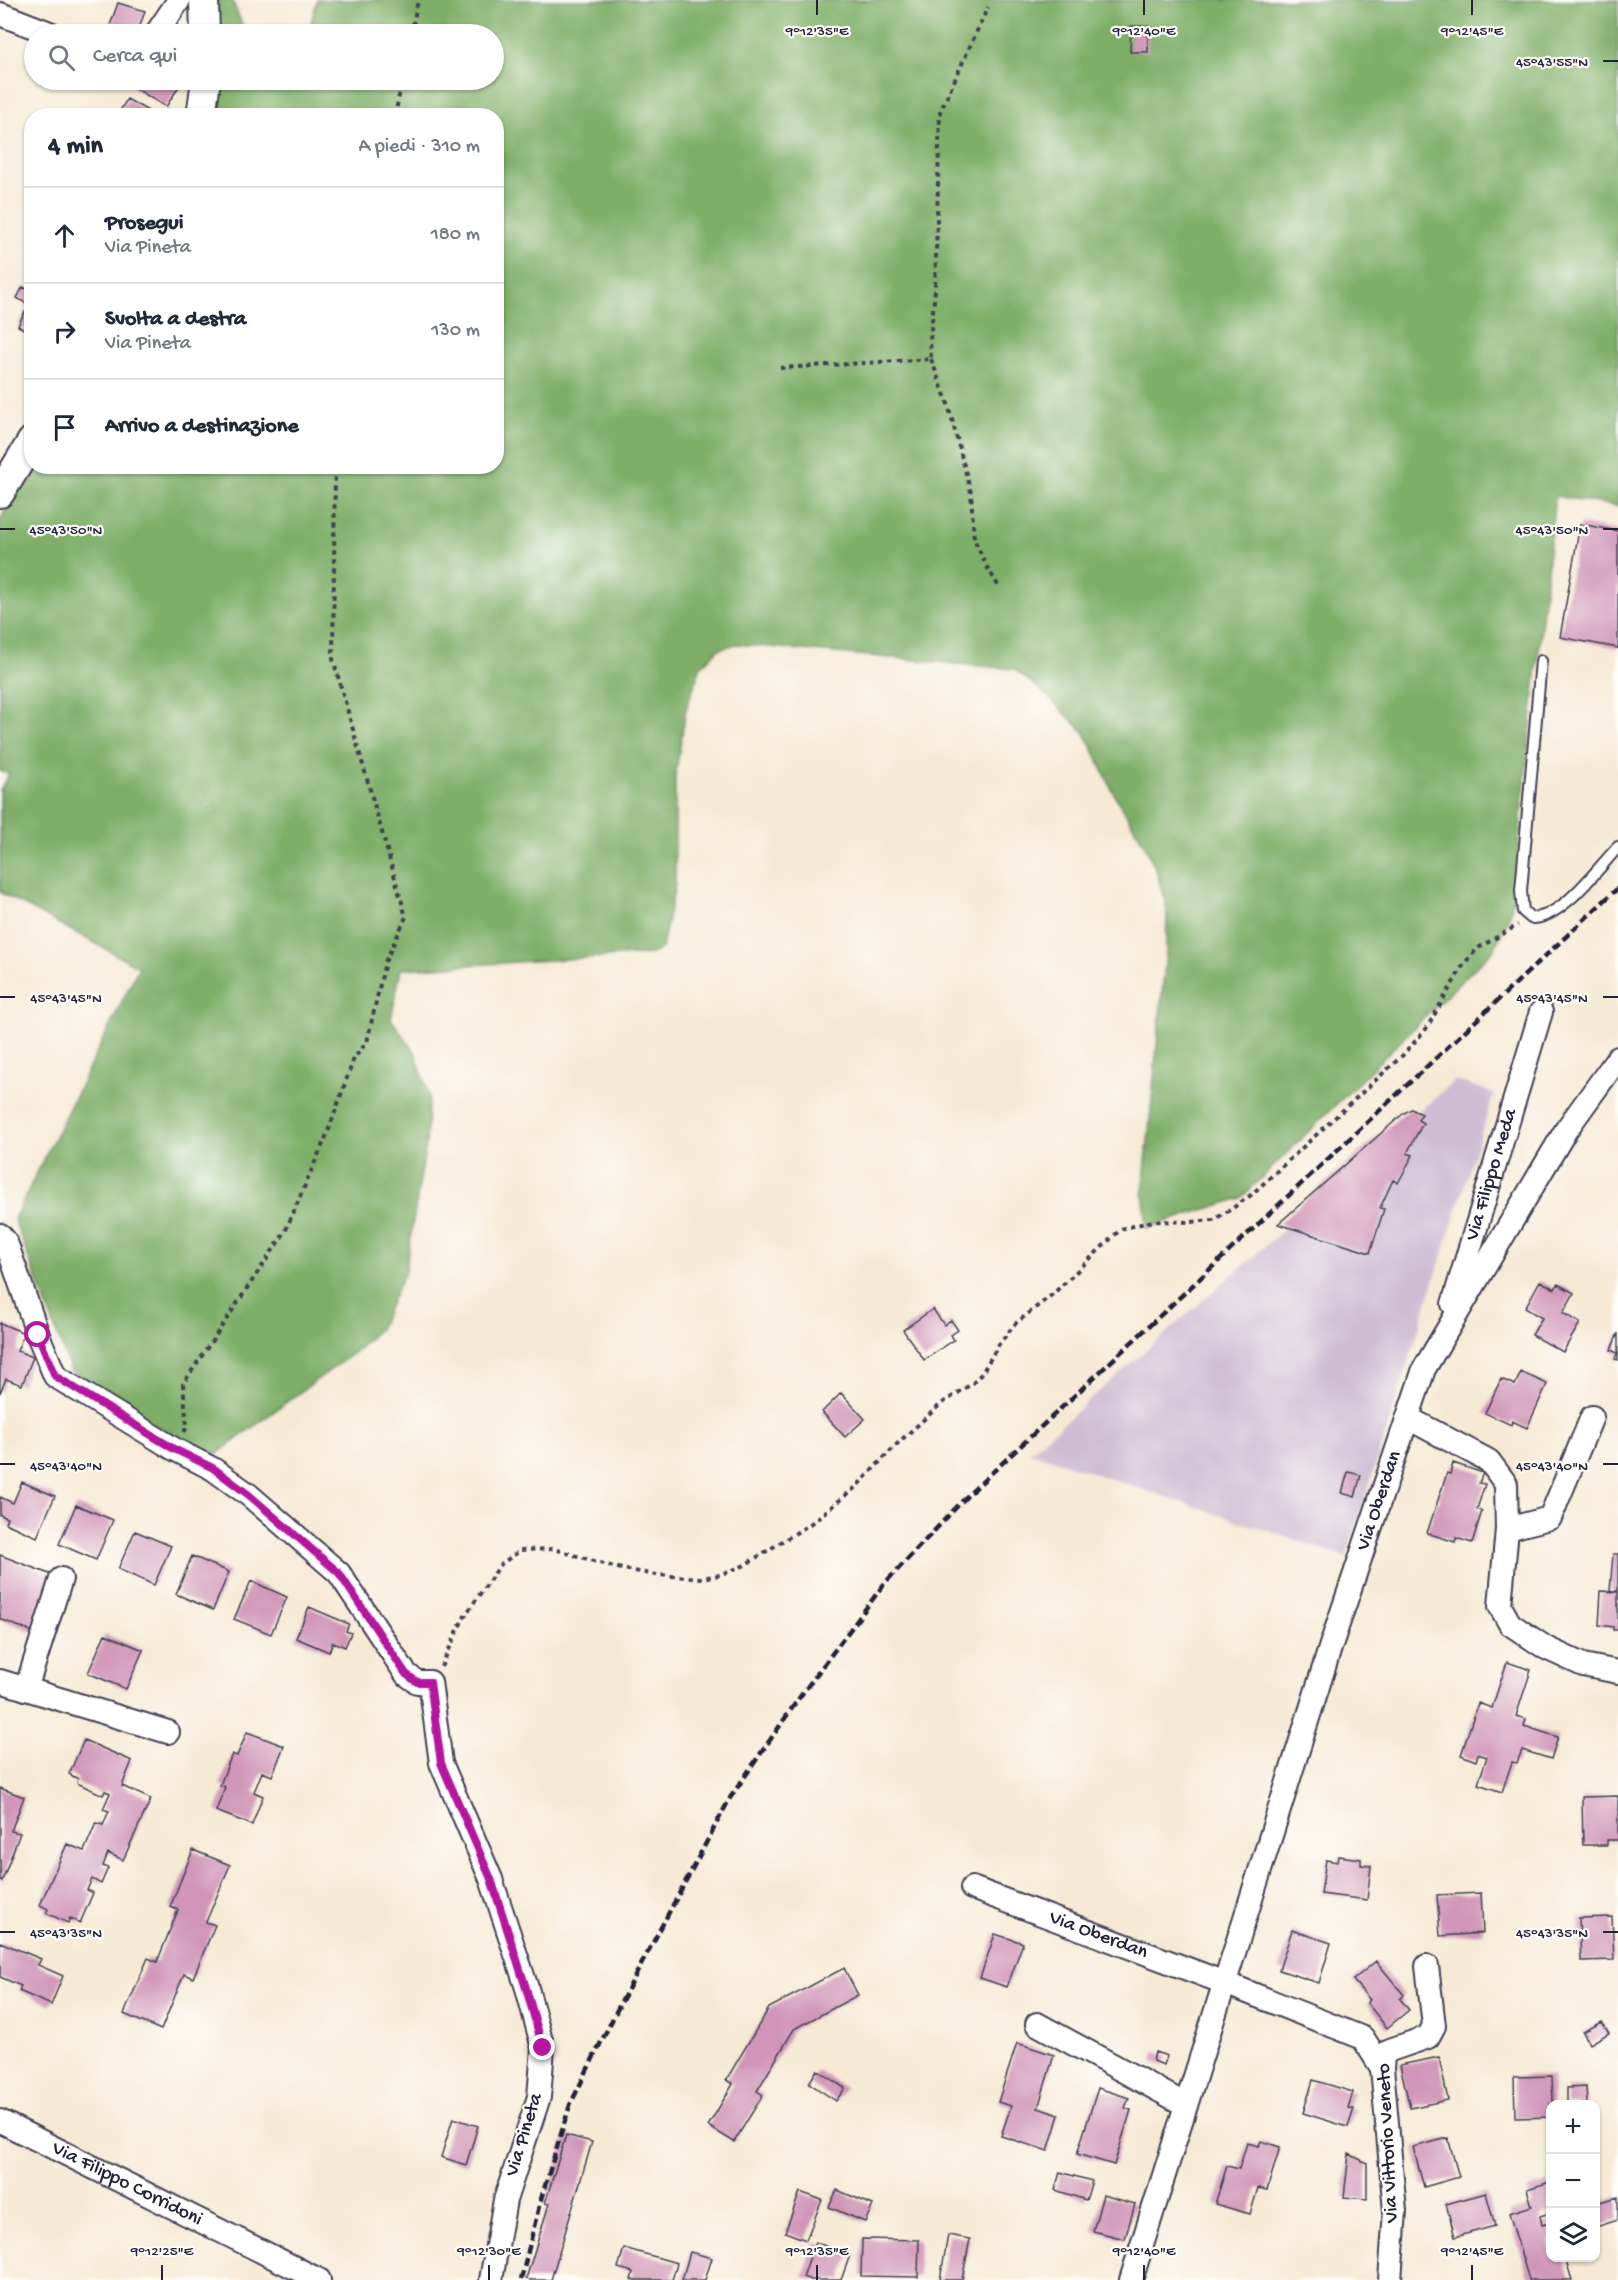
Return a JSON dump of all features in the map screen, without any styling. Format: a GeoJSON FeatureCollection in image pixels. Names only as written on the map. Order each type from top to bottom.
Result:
{"type":"FeatureCollection","features":[{"type":"Feature","properties":{"kind":"street"},"geometry":{"type":"LineString","coordinates":[[163,24],[179,0]]}},
{"type":"Feature","properties":{"kind":"street"},"geometry":{"type":"LineString","coordinates":[[204,0],[205,24]]}},
{"type":"Feature","properties":{"kind":"street"},"geometry":{"type":"LineString","coordinates":[[0,14],[26,24]]}},
{"type":"Feature","properties":{"kind":"street"},"geometry":{"type":"LineString","coordinates":[[202,108],[205,90]]}},
{"type":"Feature","properties":{"kind":"street"},"geometry":{"type":"LineString","coordinates":[[0,493],[24,454]]}},
{"type":"Feature","properties":{"kind":"street","name":"Via Filippo Meda"},"geometry":{"type":"LineString","coordinates":[[1443,1336],[1541,1012]]}},
{"type":"Feature","properties":{"kind":"street","name":"Via Oberdan"},"geometry":{"type":"LineString","coordinates":[[1131,2280],[1332,1645],[1424,1369],[1566,1130],[1618,1058]]}},
{"type":"Feature","properties":{"kind":"street"},"geometry":{"type":"LineString","coordinates":[[0,1235],[6,1242],[38,1335],[55,1376],[174,1449],[213,1468],[249,1495],[339,1573],[406,1674],[417,1682],[430,1682]]}},
{"type":"Feature","properties":{"kind":"street"},"geometry":{"type":"LineString","coordinates":[[1507,1529],[1550,1518],[1592,1417]]}},
{"type":"Feature","properties":{"kind":"street"},"geometry":{"type":"LineString","coordinates":[[1408,1418],[1489,1461],[1506,1484],[1507,1529],[1500,1606],[1510,1624],[1546,1648],[1583,1665],[1618,1672]]}},
{"type":"Feature","properties":{"kind":"street"},"geometry":{"type":"LineString","coordinates":[[26,1689],[61,1579]]}},
{"type":"Feature","properties":{"kind":"street"},"geometry":{"type":"LineString","coordinates":[[0,1681],[168,1732]]}},
{"type":"Feature","properties":{"kind":"street","name":"Via Pineta"},"geometry":{"type":"LineString","coordinates":[[430,1682],[441,1763],[491,1879],[543,2048],[539,2097],[505,2200],[491,2280]]}},
{"type":"Feature","properties":{"kind":"street","name":"Via Oberdan"},"geometry":{"type":"LineString","coordinates":[[972,1888],[1225,1983],[1363,2038],[1382,2068]]}},
{"type":"Feature","properties":{"kind":"street","name":"Via Vittorio Veneto"},"geometry":{"type":"LineString","coordinates":[[1390,2280],[1395,2211],[1382,2068],[1383,2056],[1390,2050],[1428,2037],[1434,2026],[1427,1966]]}},
{"type":"Feature","properties":{"kind":"street"},"geometry":{"type":"LineString","coordinates":[[1037,2024],[1186,2105]]}},
{"type":"Feature","properties":{"kind":"street","name":"Via Filippo Corridoni"},"geometry":{"type":"LineString","coordinates":[[0,2121],[319,2280]]}},
{"type":"Feature","properties":{"kind":"lane"},"geometry":{"type":"LineString","coordinates":[[1541,661],[1521,891],[1523,911],[1531,918],[1541,918],[1560,909],[1618,848]]}},
{"type":"Feature","properties":{"kind":"path"},"geometry":{"type":"LineString","coordinates":[[413,24],[418,0]]}},
{"type":"Feature","properties":{"kind":"path"},"geometry":{"type":"LineString","coordinates":[[988,7],[940,112],[936,290],[930,340],[931,359],[948,404],[971,493],[974,539],[999,587]]}},
{"type":"Feature","properties":{"kind":"path"},"geometry":{"type":"LineString","coordinates":[[397,108],[400,90]]}},
{"type":"Feature","properties":{"kind":"path"},"geometry":{"type":"LineString","coordinates":[[780,368],[931,359]]}},
{"type":"Feature","properties":{"kind":"path"},"geometry":{"type":"LineString","coordinates":[[174,1449],[187,1427],[183,1384],[285,1232],[328,1132],[354,1058],[367,1042],[385,962],[406,917],[333,659],[335,474]]}},
{"type":"Feature","properties":{"kind":"path"},"geometry":{"type":"LineString","coordinates":[[430,1682],[440,1671],[463,1619],[480,1593],[501,1564],[521,1550],[554,1549],[617,1568],[657,1575],[701,1578],[720,1575],[743,1566],[810,1524],[856,1487],[899,1442],[941,1404],[973,1383],[1016,1323],[1053,1294],[1121,1229],[1153,1221],[1213,1220],[1251,1195],[1404,1054],[1426,1029],[1464,964],[1478,948],[1531,918]]}},
{"type":"Feature","properties":{"kind":"shaded area"},"geometry":{"type":"Polygon","coordinates":[[[1455,1080],[1494,1093],[1346,1557],[1030,1452],[1455,1080]]]}},
{"type":"Feature","properties":{"kind":"green space"},"geometry":{"type":"Polygon","coordinates":[[[216,0],[232,0],[242,24],[216,24],[216,0]]]}},
{"type":"Feature","properties":{"kind":"green space"},"geometry":{"type":"Polygon","coordinates":[[[317,0],[1618,0],[1618,506],[1555,496],[1511,912],[1495,948],[1241,1198],[1147,1228],[1143,1192],[1166,953],[1167,909],[1156,869],[1115,796],[1085,733],[1044,693],[1014,669],[736,644],[719,649],[701,666],[686,709],[675,777],[675,885],[662,948],[652,954],[401,969],[391,1019],[415,1052],[429,1095],[426,1143],[405,1271],[379,1329],[356,1351],[215,1455],[157,1426],[71,1371],[14,1219],[139,967],[0,892],[0,790],[9,774],[0,771],[0,520],[26,474],[504,474],[504,108],[210,108],[214,90],[504,90],[504,24],[311,24],[317,0]]]}},
{"type":"Feature","properties":{"kind":"building"},"geometry":{"type":"Polygon","coordinates":[[[118,3],[145,11],[140,24],[111,24],[118,3]]]}},
{"type":"Feature","properties":{"kind":"building"},"geometry":{"type":"Polygon","coordinates":[[[1131,26],[1148,26],[1148,52],[1130,52],[1131,26]]]}},
{"type":"Feature","properties":{"kind":"building"},"geometry":{"type":"Polygon","coordinates":[[[138,90],[177,90],[166,107],[138,90]]]}},
{"type":"Feature","properties":{"kind":"building"},"geometry":{"type":"Polygon","coordinates":[[[127,99],[143,108],[122,108],[127,99]]]}},
{"type":"Feature","properties":{"kind":"building"},"geometry":{"type":"Polygon","coordinates":[[[23,287],[24,288],[24,302],[17,298],[23,287]]]}},
{"type":"Feature","properties":{"kind":"building"},"geometry":{"type":"Polygon","coordinates":[[[24,314],[24,329],[18,326],[24,314]]]}},
{"type":"Feature","properties":{"kind":"building"},"geometry":{"type":"Polygon","coordinates":[[[1580,524],[1618,531],[1618,648],[1560,637],[1580,524]]]}},
{"type":"Feature","properties":{"kind":"building"},"geometry":{"type":"Polygon","coordinates":[[[1411,1109],[1422,1114],[1418,1120],[1423,1123],[1407,1153],[1413,1155],[1398,1183],[1393,1180],[1380,1208],[1384,1209],[1370,1253],[1278,1224],[1404,1113],[1411,1109]]]}},
{"type":"Feature","properties":{"kind":"building"},"geometry":{"type":"Polygon","coordinates":[[[1540,1281],[1555,1289],[1558,1284],[1574,1293],[1563,1313],[1580,1323],[1563,1352],[1532,1335],[1542,1318],[1525,1308],[1540,1281]]]}},
{"type":"Feature","properties":{"kind":"building"},"geometry":{"type":"Polygon","coordinates":[[[933,1309],[944,1325],[951,1320],[958,1330],[951,1335],[954,1340],[924,1360],[903,1330],[933,1309]]]}},
{"type":"Feature","properties":{"kind":"building"},"geometry":{"type":"Polygon","coordinates":[[[0,1323],[24,1333],[17,1351],[33,1357],[22,1385],[6,1379],[0,1393],[0,1323]]]}},
{"type":"Feature","properties":{"kind":"building"},"geometry":{"type":"Polygon","coordinates":[[[1618,1333],[1618,1360],[1615,1359],[1617,1353],[1611,1350],[1618,1333]]]}},
{"type":"Feature","properties":{"kind":"building"},"geometry":{"type":"Polygon","coordinates":[[[1521,1372],[1547,1384],[1527,1428],[1512,1421],[1511,1425],[1485,1413],[1501,1379],[1515,1385],[1521,1372]]]}},
{"type":"Feature","properties":{"kind":"building"},"geometry":{"type":"Polygon","coordinates":[[[841,1393],[865,1419],[845,1437],[822,1412],[841,1393]]]}},
{"type":"Feature","properties":{"kind":"building"},"geometry":{"type":"Polygon","coordinates":[[[1453,1463],[1483,1473],[1479,1483],[1485,1484],[1477,1509],[1482,1511],[1472,1543],[1456,1538],[1455,1542],[1427,1533],[1447,1473],[1450,1474],[1453,1463]]]}},
{"type":"Feature","properties":{"kind":"building"},"geometry":{"type":"Polygon","coordinates":[[[1348,1472],[1361,1475],[1355,1497],[1342,1493],[1348,1472]]]}},
{"type":"Feature","properties":{"kind":"building"},"geometry":{"type":"Polygon","coordinates":[[[22,1482],[55,1496],[37,1537],[5,1523],[7,1518],[0,1515],[0,1497],[13,1503],[22,1482]]]}},
{"type":"Feature","properties":{"kind":"building"},"geometry":{"type":"Polygon","coordinates":[[[76,1505],[113,1520],[96,1560],[59,1544],[76,1505]]]}},
{"type":"Feature","properties":{"kind":"building"},"geometry":{"type":"Polygon","coordinates":[[[135,1531],[171,1546],[154,1585],[118,1569],[135,1531]]]}},
{"type":"Feature","properties":{"kind":"building"},"geometry":{"type":"Polygon","coordinates":[[[1613,1554],[1618,1554],[1618,1591],[1610,1591],[1613,1554]]]}},
{"type":"Feature","properties":{"kind":"building"},"geometry":{"type":"Polygon","coordinates":[[[0,1555],[57,1577],[35,1633],[0,1619],[0,1555]]]}},
{"type":"Feature","properties":{"kind":"building"},"geometry":{"type":"Polygon","coordinates":[[[192,1556],[229,1572],[213,1610],[176,1594],[192,1556]]]}},
{"type":"Feature","properties":{"kind":"building"},"geometry":{"type":"Polygon","coordinates":[[[251,1581],[287,1597],[271,1634],[234,1619],[251,1581]]]}},
{"type":"Feature","properties":{"kind":"building"},"geometry":{"type":"Polygon","coordinates":[[[1601,1591],[1618,1592],[1618,1630],[1599,1625],[1601,1591]]]}},
{"type":"Feature","properties":{"kind":"building"},"geometry":{"type":"Polygon","coordinates":[[[309,1607],[349,1624],[346,1631],[351,1633],[345,1647],[333,1642],[329,1652],[296,1638],[309,1607]]]}},
{"type":"Feature","properties":{"kind":"building"},"geometry":{"type":"Polygon","coordinates":[[[105,1634],[143,1650],[126,1689],[88,1673],[105,1634]]]}},
{"type":"Feature","properties":{"kind":"building"},"geometry":{"type":"Polygon","coordinates":[[[1507,1662],[1531,1670],[1516,1716],[1526,1719],[1524,1726],[1558,1737],[1551,1759],[1522,1750],[1517,1763],[1512,1762],[1502,1792],[1478,1784],[1487,1757],[1478,1754],[1476,1761],[1461,1755],[1478,1703],[1492,1708],[1507,1662]]]}},
{"type":"Feature","properties":{"kind":"building"},"geometry":{"type":"Polygon","coordinates":[[[247,1732],[284,1746],[272,1776],[262,1772],[254,1792],[263,1796],[252,1825],[216,1811],[225,1787],[220,1785],[232,1754],[237,1756],[247,1732]]]}},
{"type":"Feature","properties":{"kind":"building"},"geometry":{"type":"Polygon","coordinates":[[[84,1740],[132,1761],[122,1786],[151,1799],[123,1860],[108,1853],[103,1866],[108,1868],[101,1884],[92,1879],[87,1890],[93,1893],[80,1923],[70,1918],[68,1923],[46,1913],[48,1909],[40,1905],[67,1844],[84,1851],[96,1823],[103,1825],[109,1811],[103,1809],[110,1793],[105,1791],[103,1795],[77,1783],[78,1779],[69,1774],[84,1740]]]}},
{"type":"Feature","properties":{"kind":"building"},"geometry":{"type":"Polygon","coordinates":[[[0,1788],[24,1797],[11,1831],[20,1833],[2,1881],[0,1880],[0,1788]]]}},
{"type":"Feature","properties":{"kind":"building"},"geometry":{"type":"Polygon","coordinates":[[[1618,1796],[1618,1840],[1607,1840],[1607,1845],[1583,1845],[1582,1797],[1618,1796]]]}},
{"type":"Feature","properties":{"kind":"building"},"geometry":{"type":"Polygon","coordinates":[[[193,1850],[230,1865],[206,1922],[215,1925],[193,1978],[184,1974],[161,2030],[124,2014],[148,1958],[157,1962],[178,1910],[170,1907],[193,1850]]]}},
{"type":"Feature","properties":{"kind":"building"},"geometry":{"type":"Polygon","coordinates":[[[1338,1856],[1361,1859],[1361,1865],[1371,1866],[1367,1900],[1321,1894],[1326,1860],[1337,1862],[1338,1856]]]}},
{"type":"Feature","properties":{"kind":"building"},"geometry":{"type":"Polygon","coordinates":[[[1481,1893],[1483,1933],[1440,1936],[1437,1895],[1481,1893]]]}},
{"type":"Feature","properties":{"kind":"building"},"geometry":{"type":"Polygon","coordinates":[[[1612,1917],[1614,1960],[1581,1961],[1579,1918],[1612,1917]]]}},
{"type":"Feature","properties":{"kind":"building"},"geometry":{"type":"Polygon","coordinates":[[[1292,1930],[1331,1943],[1319,1983],[1279,1970],[1292,1930]]]}},
{"type":"Feature","properties":{"kind":"building"},"geometry":{"type":"Polygon","coordinates":[[[995,1934],[1023,1943],[1007,1987],[980,1978],[995,1934]]]}},
{"type":"Feature","properties":{"kind":"building"},"geometry":{"type":"Polygon","coordinates":[[[0,1942],[41,1959],[38,1965],[63,1976],[51,2005],[19,1991],[21,1986],[0,1977],[0,1942]]]}},
{"type":"Feature","properties":{"kind":"building"},"geometry":{"type":"Polygon","coordinates":[[[1376,1961],[1404,1995],[1400,1999],[1409,2010],[1387,2028],[1367,2003],[1370,2000],[1353,1980],[1376,1961]]]}},
{"type":"Feature","properties":{"kind":"building"},"geometry":{"type":"Polygon","coordinates":[[[844,1968],[858,1995],[794,2029],[757,2091],[763,2095],[734,2142],[708,2126],[733,2084],[726,2080],[769,2008],[844,1968]]]}},
{"type":"Feature","properties":{"kind":"building"},"geometry":{"type":"Polygon","coordinates":[[[1602,2022],[1609,2033],[1590,2044],[1583,2032],[1602,2022]]]}},
{"type":"Feature","properties":{"kind":"building"},"geometry":{"type":"Polygon","coordinates":[[[1017,2043],[1054,2055],[1038,2108],[1059,2115],[1048,2151],[1001,2136],[1011,2106],[998,2102],[1017,2043]]]}},
{"type":"Feature","properties":{"kind":"building"},"geometry":{"type":"Polygon","coordinates":[[[1155,2052],[1167,2056],[1164,2065],[1153,2061],[1155,2052]]]}},
{"type":"Feature","properties":{"kind":"building"},"geometry":{"type":"Polygon","coordinates":[[[1439,2057],[1448,2100],[1410,2108],[1400,2065],[1439,2057]]]}},
{"type":"Feature","properties":{"kind":"building"},"geometry":{"type":"Polygon","coordinates":[[[817,2070],[845,2088],[836,2101],[809,2083],[817,2070]]]}},
{"type":"Feature","properties":{"kind":"building"},"geometry":{"type":"Polygon","coordinates":[[[1552,2076],[1553,2100],[1546,2100],[1546,2117],[1515,2118],[1514,2077],[1552,2076]]]}},
{"type":"Feature","properties":{"kind":"building"},"geometry":{"type":"Polygon","coordinates":[[[1313,2080],[1353,2092],[1348,2108],[1354,2109],[1348,2127],[1303,2113],[1313,2080]]]}},
{"type":"Feature","properties":{"kind":"building"},"geometry":{"type":"Polygon","coordinates":[[[1586,2087],[1587,2100],[1567,2100],[1567,2088],[1586,2087]]]}},
{"type":"Feature","properties":{"kind":"building"},"geometry":{"type":"Polygon","coordinates":[[[1098,2088],[1129,2098],[1125,2108],[1131,2110],[1114,2165],[1077,2154],[1098,2088]]]}},
{"type":"Feature","properties":{"kind":"building"},"geometry":{"type":"Polygon","coordinates":[[[453,2118],[478,2126],[466,2165],[441,2157],[453,2118]]]}},
{"type":"Feature","properties":{"kind":"building"},"geometry":{"type":"Polygon","coordinates":[[[566,2135],[592,2142],[551,2280],[526,2279],[549,2204],[545,2203],[566,2135]]]}},
{"type":"Feature","properties":{"kind":"building"},"geometry":{"type":"Polygon","coordinates":[[[1448,2138],[1459,2177],[1424,2187],[1413,2147],[1448,2138]]]}},
{"type":"Feature","properties":{"kind":"building"},"geometry":{"type":"Polygon","coordinates":[[[1261,2141],[1280,2147],[1267,2190],[1258,2188],[1250,2214],[1215,2204],[1227,2166],[1239,2169],[1247,2143],[1259,2146],[1261,2141]]]}},
{"type":"Feature","properties":{"kind":"building"},"geometry":{"type":"Polygon","coordinates":[[[1349,2154],[1367,2163],[1367,2199],[1344,2197],[1349,2154]]]}},
{"type":"Feature","properties":{"kind":"building"},"geometry":{"type":"Polygon","coordinates":[[[1060,2172],[1092,2181],[1086,2200],[1055,2190],[1060,2172]]]}},
{"type":"Feature","properties":{"kind":"building"},"geometry":{"type":"Polygon","coordinates":[[[1546,2183],[1546,2214],[1540,2216],[1542,2225],[1546,2224],[1546,2262],[1566,2262],[1572,2280],[1529,2280],[1509,2213],[1532,2206],[1527,2189],[1546,2183]]]}},
{"type":"Feature","properties":{"kind":"building"},"geometry":{"type":"Polygon","coordinates":[[[837,2190],[873,2205],[865,2222],[829,2207],[837,2190]]]}},
{"type":"Feature","properties":{"kind":"building"},"geometry":{"type":"Polygon","coordinates":[[[800,2192],[822,2200],[806,2240],[785,2232],[800,2192]]]}},
{"type":"Feature","properties":{"kind":"building"},"geometry":{"type":"Polygon","coordinates":[[[1486,2193],[1495,2226],[1455,2237],[1446,2204],[1486,2193]]]}},
{"type":"Feature","properties":{"kind":"building"},"geometry":{"type":"Polygon","coordinates":[[[1103,2195],[1135,2204],[1125,2239],[1093,2231],[1103,2195]]]}},
{"type":"Feature","properties":{"kind":"building"},"geometry":{"type":"Polygon","coordinates":[[[1618,2197],[1618,2220],[1600,2226],[1600,2202],[1618,2197]]]}},
{"type":"Feature","properties":{"kind":"building"},"geometry":{"type":"Polygon","coordinates":[[[948,2235],[970,2239],[962,2280],[940,2280],[948,2235]]]}},
{"type":"Feature","properties":{"kind":"building"},"geometry":{"type":"Polygon","coordinates":[[[862,2239],[919,2240],[918,2277],[861,2276],[862,2239]]]}},
{"type":"Feature","properties":{"kind":"building"},"geometry":{"type":"Polygon","coordinates":[[[815,2242],[850,2255],[841,2280],[811,2280],[803,2277],[815,2242]]]}},
{"type":"Feature","properties":{"kind":"building"},"geometry":{"type":"Polygon","coordinates":[[[624,2248],[677,2263],[672,2280],[631,2280],[633,2272],[618,2268],[624,2248]]]}},
{"type":"Feature","properties":{"kind":"building"},"geometry":{"type":"Polygon","coordinates":[[[690,2252],[712,2258],[705,2280],[682,2280],[690,2252]]]}},
{"type":"Feature","properties":{"kind":"railway"},"geometry":{"type":"LineString","coordinates":[[521,2280],[540,2202],[570,2105],[617,2010],[730,1798],[799,1698],[884,1584],[967,1496],[1618,888]]}},
{"type":"Feature","properties":{"kind":"route"},"geometry":{"type":"LineString","coordinates":[[38,1335],[55,1376],[174,1449],[213,1468],[249,1495],[339,1573],[406,1674],[417,1682],[430,1682],[441,1763],[491,1879],[543,2048]]}}]}
